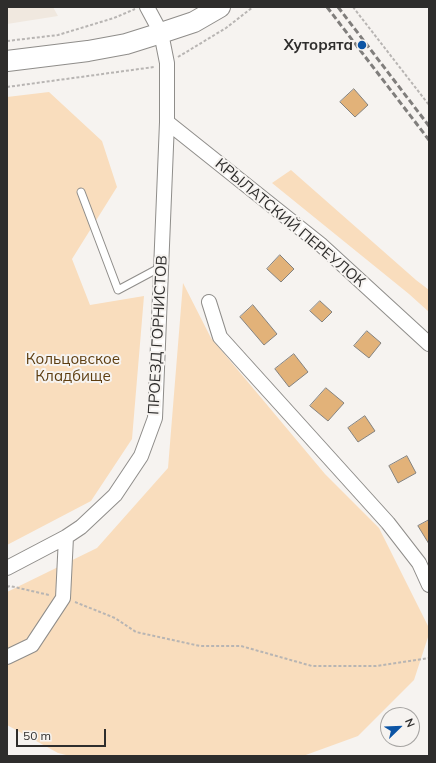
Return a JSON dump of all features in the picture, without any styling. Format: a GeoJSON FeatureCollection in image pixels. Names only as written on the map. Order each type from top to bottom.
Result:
{"type":"FeatureCollection","features":[{"type":"Feature","properties":{"kind":"main road"},"geometry":{"type":"LineString","coordinates":[[7,61],[88,51],[126,44],[194,22],[220,7]]}},
{"type":"Feature","properties":{"kind":"street","name":"ПРОЕЗД ГОРНИСТОВ"},"geometry":{"type":"LineString","coordinates":[[7,568],[66,537],[81,527],[115,495],[141,456],[155,418],[167,122],[167,64],[160,33],[147,7]]}},
{"type":"Feature","properties":{"kind":"street","name":"КРЫЛАТСКИЙ ПЕРЕУЛОК"},"geometry":{"type":"LineString","coordinates":[[167,122],[320,244],[429,344]]}},
{"type":"Feature","properties":{"kind":"street"},"geometry":{"type":"LineString","coordinates":[[209,302],[220,337],[388,523],[418,563],[429,585]]}},
{"type":"Feature","properties":{"kind":"street"},"geometry":{"type":"LineString","coordinates":[[7,657],[32,645],[63,598],[66,537]]}},
{"type":"Feature","properties":{"kind":"lane"},"geometry":{"type":"LineString","coordinates":[[81,192],[118,290],[161,267]]}},
{"type":"Feature","properties":{"kind":"path"},"geometry":{"type":"LineString","coordinates":[[7,41],[58,35],[114,18],[140,7]]}},
{"type":"Feature","properties":{"kind":"path"},"geometry":{"type":"LineString","coordinates":[[7,87],[156,67],[167,64],[226,28],[253,7]]}},
{"type":"Feature","properties":{"kind":"path"},"geometry":{"type":"LineString","coordinates":[[353,7],[429,105]]}},
{"type":"Feature","properties":{"kind":"path"},"geometry":{"type":"LineString","coordinates":[[7,587],[10,586],[63,598],[115,618],[136,632],[200,646],[241,646],[312,666],[376,666],[429,658]]}},
{"type":"Feature","properties":{"kind":"shaded area"},"geometry":{"type":"Polygon","coordinates":[[[7,7],[53,7],[58,16],[7,24],[7,7]]]}},
{"type":"Feature","properties":{"kind":"green space","name":"Кольцовское Кладбище"},"geometry":{"type":"Polygon","coordinates":[[[49,92],[102,141],[117,187],[72,259],[90,305],[144,296],[132,439],[91,501],[7,545],[7,97],[49,92]]]}},
{"type":"Feature","properties":{"kind":"green space"},"geometry":{"type":"Polygon","coordinates":[[[291,170],[429,290],[429,312],[409,294],[272,183],[291,170]]]}},
{"type":"Feature","properties":{"kind":"green space"},"geometry":{"type":"Polygon","coordinates":[[[183,283],[211,338],[325,474],[379,528],[429,628],[429,634],[414,680],[387,707],[380,707],[380,714],[358,736],[303,756],[70,756],[58,753],[7,725],[7,592],[97,548],[168,468],[183,283]]]}},
{"type":"Feature","properties":{"kind":"building"},"geometry":{"type":"Polygon","coordinates":[[[354,89],[368,105],[355,117],[340,102],[354,89]]]}},
{"type":"Feature","properties":{"kind":"building"},"geometry":{"type":"Polygon","coordinates":[[[280,255],[294,269],[281,282],[267,269],[280,255]]]}},
{"type":"Feature","properties":{"kind":"building"},"geometry":{"type":"Polygon","coordinates":[[[320,301],[332,312],[322,322],[310,311],[320,301]]]}},
{"type":"Feature","properties":{"kind":"building"},"geometry":{"type":"Polygon","coordinates":[[[253,305],[277,334],[264,345],[240,317],[253,305]]]}},
{"type":"Feature","properties":{"kind":"building"},"geometry":{"type":"Polygon","coordinates":[[[367,331],[381,343],[369,358],[354,346],[367,331]]]}},
{"type":"Feature","properties":{"kind":"building"},"geometry":{"type":"Polygon","coordinates":[[[294,354],[308,372],[289,387],[275,369],[294,354]]]}},
{"type":"Feature","properties":{"kind":"building"},"geometry":{"type":"Polygon","coordinates":[[[326,388],[344,403],[328,421],[310,406],[326,388]]]}},
{"type":"Feature","properties":{"kind":"building"},"geometry":{"type":"Polygon","coordinates":[[[365,416],[375,431],[358,442],[348,428],[365,416]]]}},
{"type":"Feature","properties":{"kind":"building"},"geometry":{"type":"Polygon","coordinates":[[[407,456],[416,473],[398,483],[389,466],[407,456]]]}},
{"type":"Feature","properties":{"kind":"building"},"geometry":{"type":"Polygon","coordinates":[[[429,520],[429,544],[418,526],[429,520]]]}},
{"type":"Feature","properties":{"kind":"railway"},"geometry":{"type":"LineString","coordinates":[[327,7],[429,140]]}},
{"type":"Feature","properties":{"kind":"railway"},"geometry":{"type":"LineString","coordinates":[[338,7],[429,126]]}},
{"type":"Feature","properties":{"kind":"place","name":"Хуторята"},"geometry":{"type":"Point","coordinates":[362,45]}}]}
